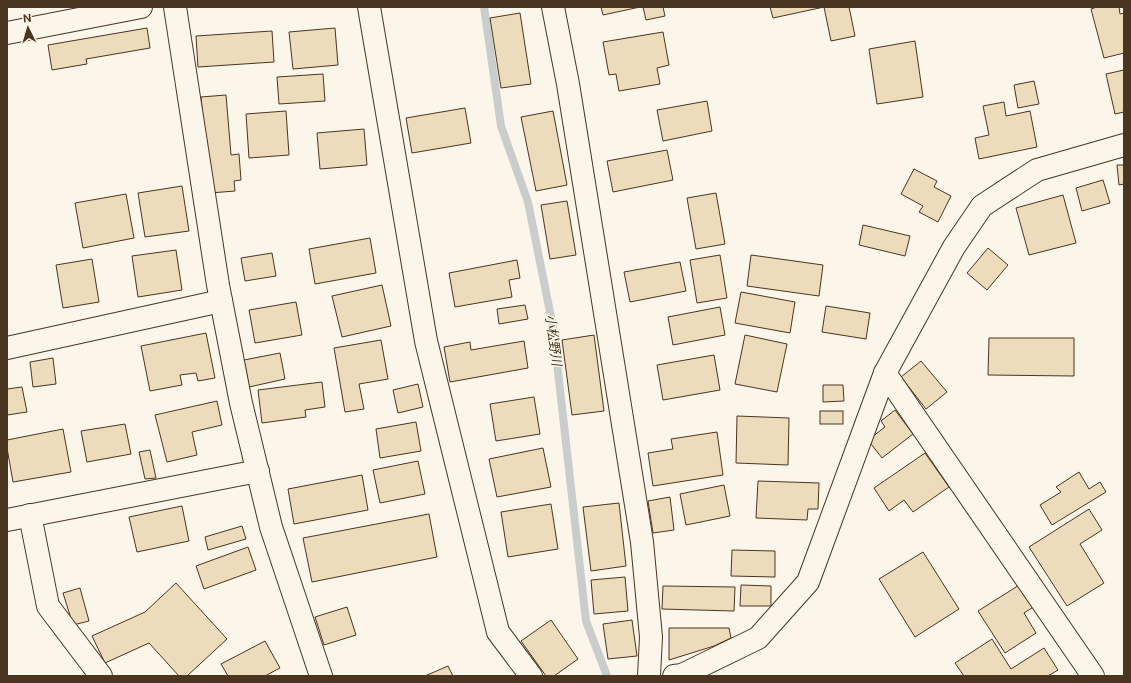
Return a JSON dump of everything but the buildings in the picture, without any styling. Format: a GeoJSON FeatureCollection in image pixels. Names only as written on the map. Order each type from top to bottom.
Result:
{"type":"FeatureCollection","features":[{"type":"Feature","properties":{"kind":"street"},"geometry":{"type":"LineString","coordinates":[[7,33],[141,7]]}},
{"type":"Feature","properties":{"kind":"street"},"geometry":{"type":"LineString","coordinates":[[175,7],[221,301],[241,403],[271,527],[321,676]]}},
{"type":"Feature","properties":{"kind":"street"},"geometry":{"type":"LineString","coordinates":[[369,7],[430,356],[498,632],[530,676]]}},
{"type":"Feature","properties":{"kind":"street"},"geometry":{"type":"LineString","coordinates":[[553,7],[569,92],[642,542],[651,637],[649,676]]}},
{"type":"Feature","properties":{"kind":"street"},"geometry":{"type":"LineString","coordinates":[[674,676],[682,675],[758,638],[808,582],[884,373],[954,247],[982,206],[1037,170],[1124,145]]}},
{"type":"Feature","properties":{"kind":"street"},"geometry":{"type":"LineString","coordinates":[[7,348],[221,301]]}},
{"type":"Feature","properties":{"kind":"street"},"geometry":{"type":"LineString","coordinates":[[884,373],[1093,676]]}},
{"type":"Feature","properties":{"kind":"street"},"geometry":{"type":"LineString","coordinates":[[7,520],[258,471]]}},
{"type":"Feature","properties":{"kind":"street"},"geometry":{"type":"LineString","coordinates":[[30,515],[48,606],[101,676]]}},
{"type":"Feature","properties":{"kind":"waterway","name":"小松野川"},"geometry":{"type":"LineString","coordinates":[[484,7],[501,126],[528,202],[553,327],[586,621],[607,676]]}}]}
